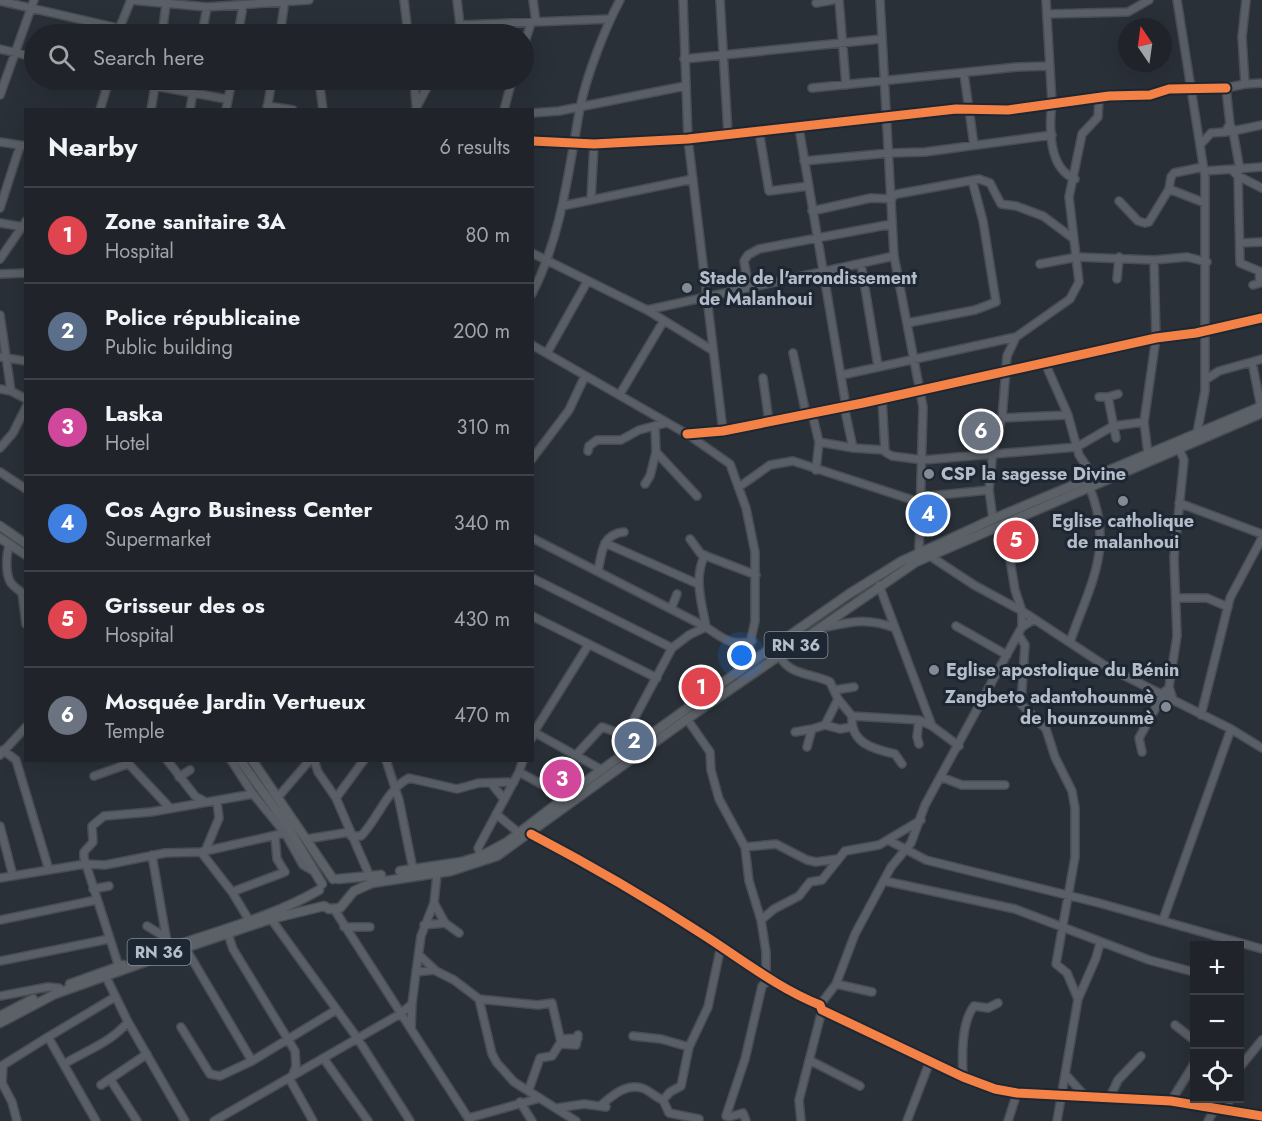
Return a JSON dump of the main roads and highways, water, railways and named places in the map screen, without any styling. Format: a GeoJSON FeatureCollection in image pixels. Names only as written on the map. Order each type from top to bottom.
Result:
{"type":"FeatureCollection","features":[{"type":"Feature","properties":{"kind":"main road","name":"RN 36"},"geometry":{"type":"LineString","coordinates":[[0,1016],[59,988],[302,900],[335,879],[370,877],[480,856],[519,833],[602,770],[849,594],[919,552],[1262,406]]}},
{"type":"Feature","properties":{"kind":"main road","name":"RN 36"},"geometry":{"type":"LineString","coordinates":[[0,1023],[56,994],[271,919],[324,906],[334,909],[344,905],[349,896],[372,883],[397,877],[437,874],[484,862],[531,834],[559,811],[687,719],[780,657],[879,585],[930,556],[1089,486],[1180,451],[1262,413]]}},
{"type":"Feature","properties":{"kind":"main road"},"geometry":{"type":"LineString","coordinates":[[0,526],[24,543]]}},
{"type":"Feature","properties":{"kind":"main road"},"geometry":{"type":"LineString","coordinates":[[0,538],[6,549],[24,554]]}},
{"type":"Feature","properties":{"kind":"main road"},"geometry":{"type":"LineString","coordinates":[[241,762],[287,825],[316,872],[321,887],[318,897],[324,906]]}},
{"type":"Feature","properties":{"kind":"main road"},"geometry":{"type":"LineString","coordinates":[[253,762],[335,879],[346,885],[349,896]]}},
{"type":"Feature","properties":{"kind":"place","name":"Stade de l'arrondissement de Malanhoui"},"geometry":{"type":"Point","coordinates":[687,288]}},
{"type":"Feature","properties":{"kind":"place","name":"Mosquée Jardin Vertueux"},"geometry":{"type":"Point","coordinates":[981,431]}},
{"type":"Feature","properties":{"kind":"place","name":"CSP la sagesse Divine"},"geometry":{"type":"Point","coordinates":[929,474]}},
{"type":"Feature","properties":{"kind":"place","name":"Eglise catholique de malanhoui"},"geometry":{"type":"Point","coordinates":[1123,501]}},
{"type":"Feature","properties":{"kind":"place","name":"Cos Agro Business Center"},"geometry":{"type":"Point","coordinates":[928,514]}},
{"type":"Feature","properties":{"kind":"place","name":"Grisseur des os"},"geometry":{"type":"Point","coordinates":[1016,540]}},
{"type":"Feature","properties":{"kind":"place","name":"Eglise apostolique du Bénin"},"geometry":{"type":"Point","coordinates":[934,670]}},
{"type":"Feature","properties":{"kind":"place","name":"Zone sanitaire 3A"},"geometry":{"type":"Point","coordinates":[701,687]}},
{"type":"Feature","properties":{"kind":"place","name":"Zangbeto adantohounmè de hounzounmè"},"geometry":{"type":"Point","coordinates":[1166,707]}},
{"type":"Feature","properties":{"kind":"place","name":"Police républicaine"},"geometry":{"type":"Point","coordinates":[634,741]}},
{"type":"Feature","properties":{"kind":"place","name":"Laska"},"geometry":{"type":"Point","coordinates":[562,779]}}]}
